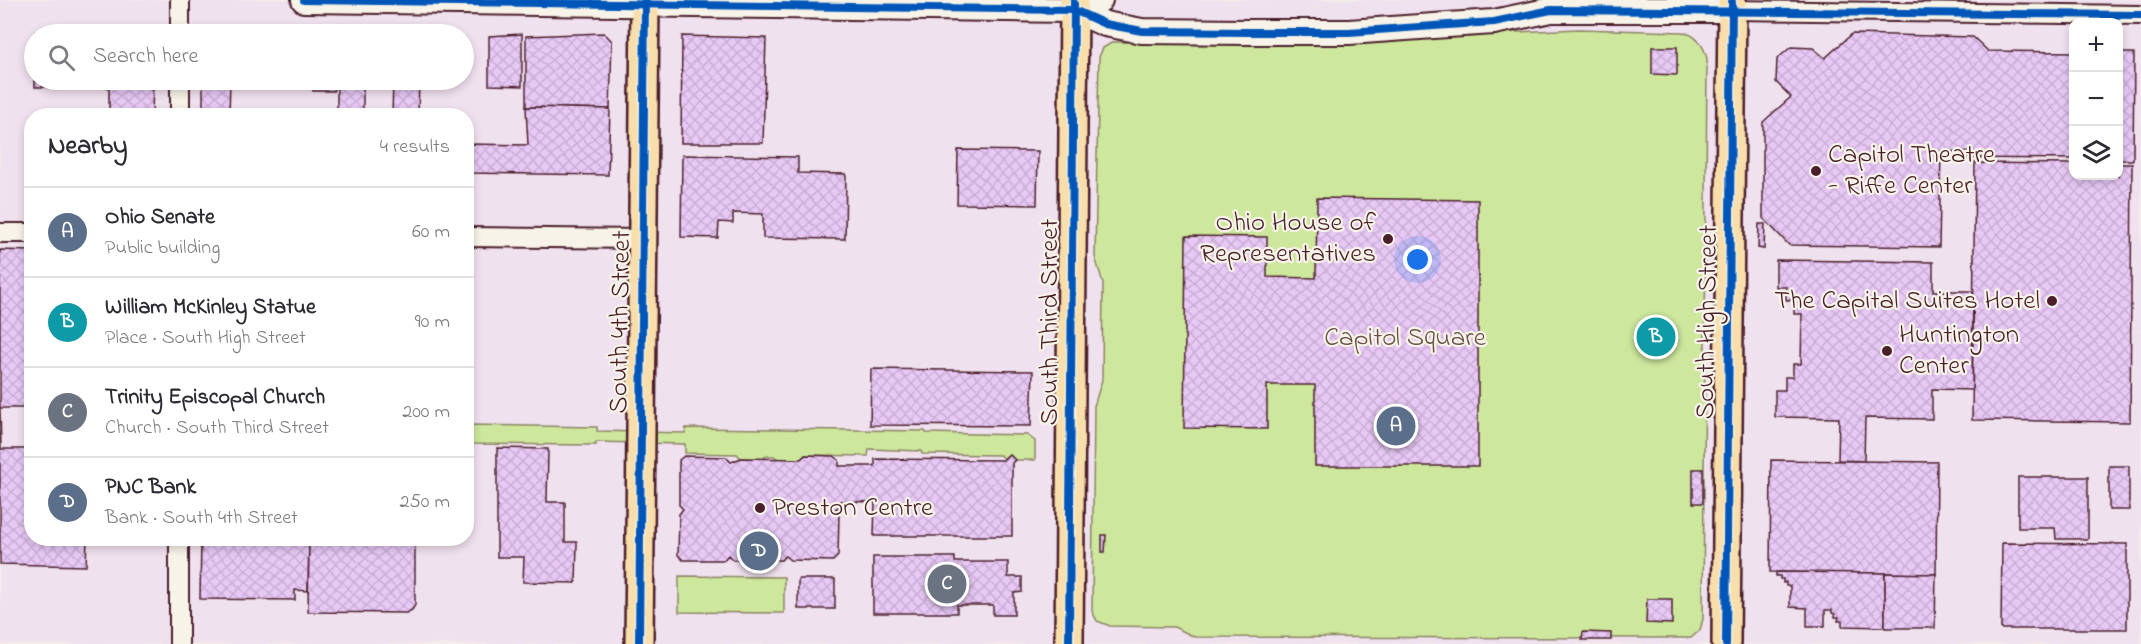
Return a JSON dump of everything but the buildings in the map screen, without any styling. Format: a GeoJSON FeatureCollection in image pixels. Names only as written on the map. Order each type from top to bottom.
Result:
{"type":"FeatureCollection","features":[{"type":"Feature","properties":{"kind":"main road","name":"South 4th Street"},"geometry":{"type":"LineString","coordinates":[[639,644],[645,2]]}},
{"type":"Feature","properties":{"kind":"main road","name":"South Third Street"},"geometry":{"type":"LineString","coordinates":[[1069,644],[1074,5]]}},
{"type":"Feature","properties":{"kind":"main road","name":"South High Street"},"geometry":{"type":"LineString","coordinates":[[1726,644],[1732,5]]}},
{"type":"Feature","properties":{"kind":"street"},"geometry":{"type":"LineString","coordinates":[[180,0],[180,24]]}},
{"type":"Feature","properties":{"kind":"street"},"geometry":{"type":"LineString","coordinates":[[304,0],[1074,5],[1100,0]]}},
{"type":"Feature","properties":{"kind":"street"},"geometry":{"type":"LineString","coordinates":[[1512,0],[1551,10]]}},
{"type":"Feature","properties":{"kind":"street"},"geometry":{"type":"LineString","coordinates":[[1074,5],[1105,24],[1142,30],[1271,32],[1349,32],[1494,22],[1551,10],[1732,5],[2141,15]]}},
{"type":"Feature","properties":{"kind":"street"},"geometry":{"type":"LineString","coordinates":[[180,90],[180,108]]}},
{"type":"Feature","properties":{"kind":"street"},"geometry":{"type":"LineString","coordinates":[[0,233],[24,233]]}},
{"type":"Feature","properties":{"kind":"street"},"geometry":{"type":"LineString","coordinates":[[474,237],[643,239]]}},
{"type":"Feature","properties":{"kind":"street"},"geometry":{"type":"LineString","coordinates":[[179,546],[179,644]]}},
{"type":"Feature","properties":{"kind":"shaded area"},"geometry":{"type":"Polygon","coordinates":[[[0,0],[2141,0],[2141,644],[0,644],[0,0]]]}},
{"type":"Feature","properties":{"kind":"green space","name":"Capitol Square"},"geometry":{"type":"Polygon","coordinates":[[[1578,29],[1682,32],[1699,41],[1707,59],[1703,619],[1700,630],[1691,638],[1195,637],[1174,627],[1110,626],[1097,621],[1092,611],[1094,406],[1102,380],[1103,283],[1095,257],[1099,57],[1103,48],[1113,42],[1307,42],[1578,29]]]}},
{"type":"Feature","properties":{"kind":"green space"},"geometry":{"type":"Polygon","coordinates":[[[474,425],[597,427],[597,431],[685,433],[686,428],[925,431],[926,433],[1027,435],[1035,441],[1035,460],[1015,460],[1009,454],[1004,458],[1000,455],[922,454],[921,451],[869,449],[868,456],[805,455],[801,459],[778,459],[774,456],[766,456],[763,459],[741,458],[737,454],[685,453],[685,444],[596,442],[596,445],[474,444],[474,425]]]}},
{"type":"Feature","properties":{"kind":"green space"},"geometry":{"type":"Polygon","coordinates":[[[679,576],[784,577],[784,613],[679,612],[679,576]]]}},
{"type":"Feature","properties":{"kind":"cycle path"},"geometry":{"type":"LineString","coordinates":[[304,0],[1074,10],[1105,24],[1142,31],[1248,32],[1349,32],[1494,22],[1551,10],[2141,15]]}},
{"type":"Feature","properties":{"kind":"cycle path"},"geometry":{"type":"LineString","coordinates":[[639,644],[645,0]]}},
{"type":"Feature","properties":{"kind":"cycle path"},"geometry":{"type":"LineString","coordinates":[[1726,644],[1732,2]]}},
{"type":"Feature","properties":{"kind":"cycle path"},"geometry":{"type":"LineString","coordinates":[[1069,644],[1074,3]]}},
{"type":"Feature","properties":{"kind":"place","name":"Capitol Theatre - Riffe Center"},"geometry":{"type":"Point","coordinates":[1816,171]}},
{"type":"Feature","properties":{"kind":"place","name":"Ohio House of Representatives"},"geometry":{"type":"Point","coordinates":[1388,239]}},
{"type":"Feature","properties":{"kind":"place","name":"The Capital Suites Hotel"},"geometry":{"type":"Point","coordinates":[2052,301]}},
{"type":"Feature","properties":{"kind":"place","name":"William McKinley Statue"},"geometry":{"type":"Point","coordinates":[1656,337]}},
{"type":"Feature","properties":{"kind":"place","name":"Huntington Center"},"geometry":{"type":"Point","coordinates":[1887,351]}},
{"type":"Feature","properties":{"kind":"place","name":"Ohio Senate"},"geometry":{"type":"Point","coordinates":[1396,426]}},
{"type":"Feature","properties":{"kind":"place","name":"Preston Centre"},"geometry":{"type":"Point","coordinates":[760,508]}},
{"type":"Feature","properties":{"kind":"place","name":"PNC Bank"},"geometry":{"type":"Point","coordinates":[759,551]}},
{"type":"Feature","properties":{"kind":"place","name":"Trinity Episcopal Church"},"geometry":{"type":"Point","coordinates":[947,584]}}]}
